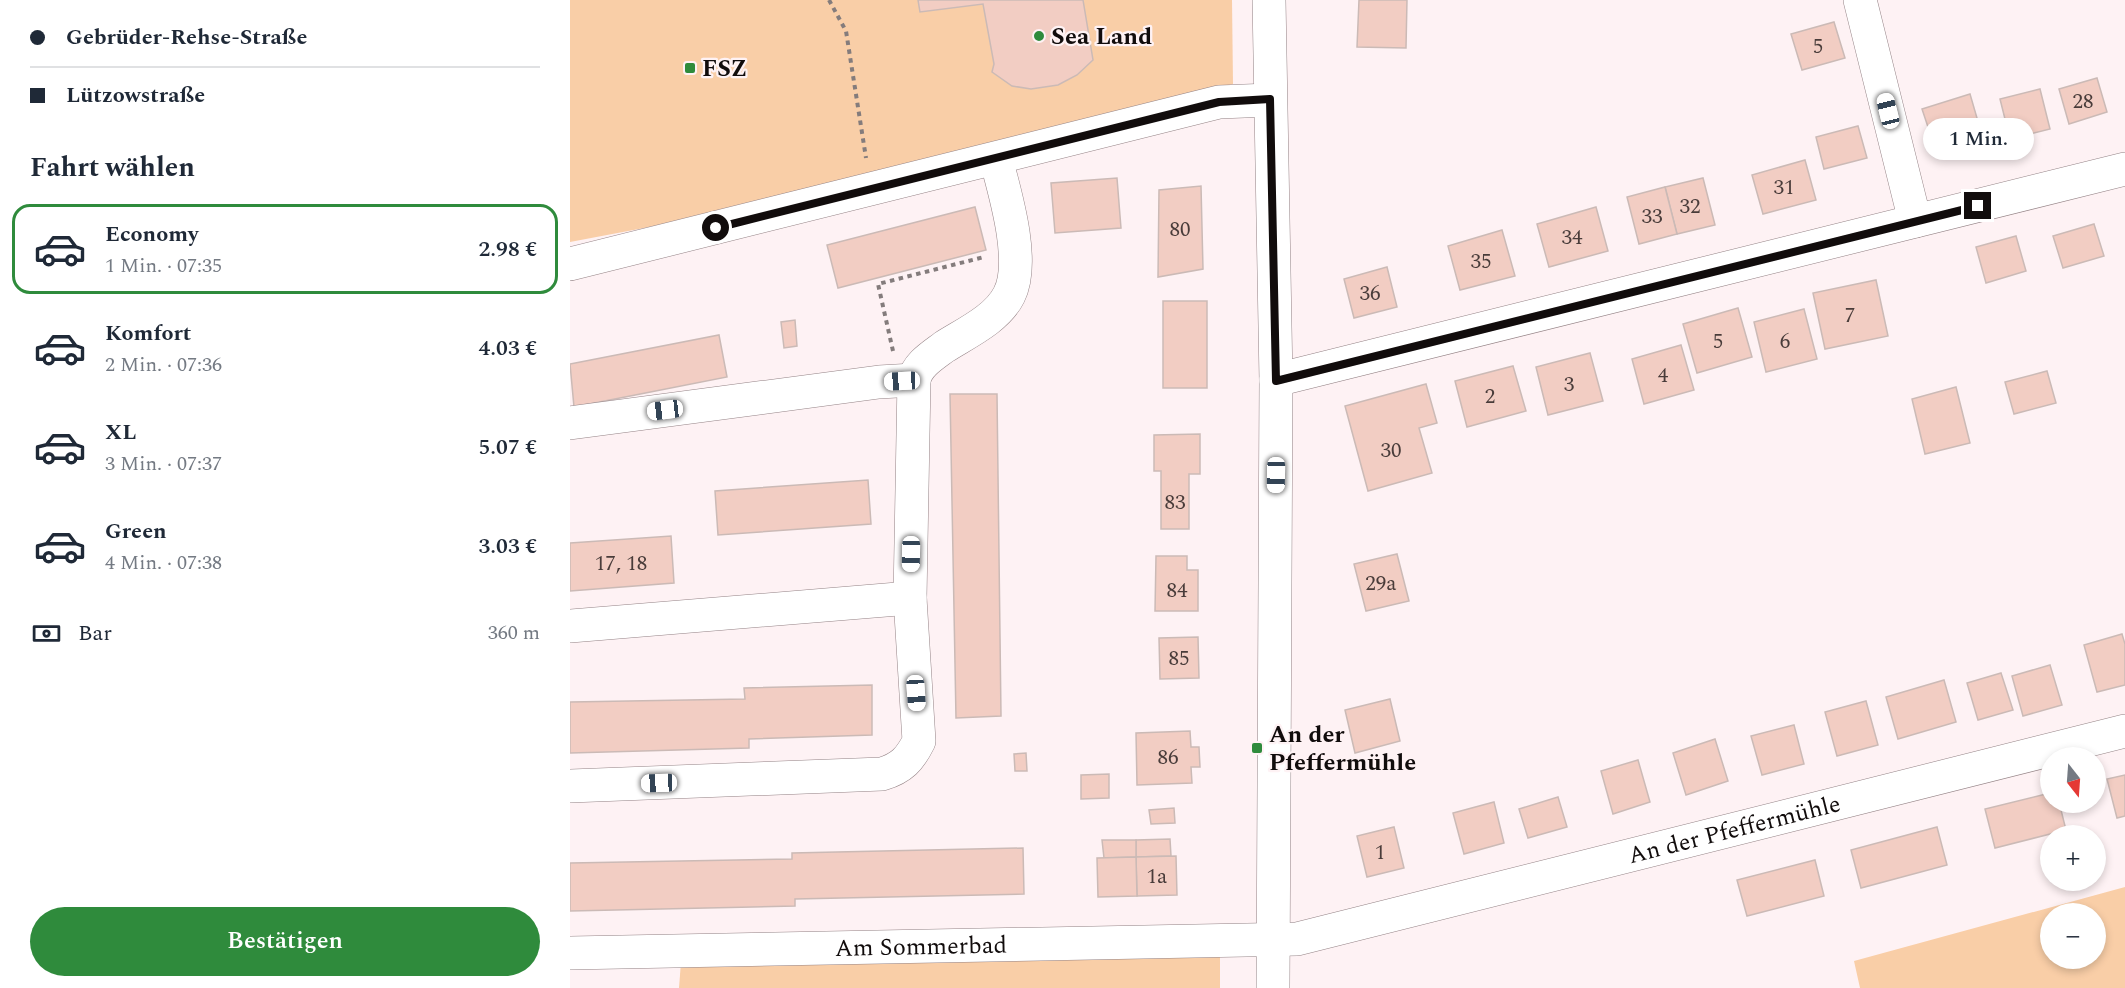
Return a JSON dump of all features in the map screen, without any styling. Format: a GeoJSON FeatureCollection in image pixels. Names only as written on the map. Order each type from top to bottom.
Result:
{"type":"FeatureCollection","features":[{"type":"Feature","properties":{"kind":"street"},"geometry":{"type":"LineString","coordinates":[[1269,0],[1276,381],[1273,988]]}},
{"type":"Feature","properties":{"kind":"street"},"geometry":{"type":"LineString","coordinates":[[1860,0],[1915,221]]}},
{"type":"Feature","properties":{"kind":"street"},"geometry":{"type":"LineString","coordinates":[[570,264],[1219,102],[1270,99]]}},
{"type":"Feature","properties":{"kind":"street"},"geometry":{"type":"LineString","coordinates":[[570,786],[882,774],[898,770],[911,756],[919,741],[910,598],[911,378],[927,359],[990,317],[1009,296],[1015,274],[1014,249],[996,159]]}},
{"type":"Feature","properties":{"kind":"street"},"geometry":{"type":"LineString","coordinates":[[1276,381],[2125,169]]}},
{"type":"Feature","properties":{"kind":"street"},"geometry":{"type":"LineString","coordinates":[[570,423],[911,378]]}},
{"type":"Feature","properties":{"kind":"street"},"geometry":{"type":"LineString","coordinates":[[570,626],[910,598]]}},
{"type":"Feature","properties":{"kind":"street","name":"An der Pfeffermühle"},"geometry":{"type":"LineString","coordinates":[[1273,940],[1297,939],[1340,930],[2125,730]]}},
{"type":"Feature","properties":{"kind":"street","name":"Am Sommerbad"},"geometry":{"type":"LineString","coordinates":[[570,953],[1273,940]]}},
{"type":"Feature","properties":{"kind":"path"},"geometry":{"type":"LineString","coordinates":[[829,0],[846,31],[871,188]]}},
{"type":"Feature","properties":{"kind":"path"},"geometry":{"type":"LineString","coordinates":[[911,378],[895,359],[878,284],[1014,249]]}},
{"type":"Feature","properties":{"kind":"shaded area"},"geometry":{"type":"Polygon","coordinates":[[[570,0],[1232,0],[1233,84],[718,214],[570,242],[570,0]]]}},
{"type":"Feature","properties":{"kind":"shaded area"},"geometry":{"type":"Polygon","coordinates":[[[2125,887],[2125,988],[1860,988],[1854,961],[2040,910],[2040,969],[2106,969],[2106,903],[2066,903],[2125,887]]]}},
{"type":"Feature","properties":{"kind":"shaded area"},"geometry":{"type":"Polygon","coordinates":[[[1220,952],[1220,988],[679,988],[681,962],[1220,952]]]}},
{"type":"Feature","properties":{"kind":"building","name":"Sea Land"},"geometry":{"type":"Polygon","coordinates":[[[918,0],[1083,0],[1093,60],[1077,75],[1058,85],[1031,89],[1012,86],[992,72],[994,64],[983,4],[920,12],[918,0]]]}},
{"type":"Feature","properties":{"kind":"building"},"geometry":{"type":"Polygon","coordinates":[[[1359,0],[1407,0],[1406,48],[1357,47],[1359,0]]]}},
{"type":"Feature","properties":{"kind":"building"},"geometry":{"type":"Polygon","coordinates":[[[1834,22],[1845,58],[1802,70],[1791,34],[1834,22]]]}},
{"type":"Feature","properties":{"kind":"building"},"geometry":{"type":"Polygon","coordinates":[[[2097,78],[2107,112],[2069,124],[2059,89],[2097,78]]]}},
{"type":"Feature","properties":{"kind":"building"},"geometry":{"type":"Polygon","coordinates":[[[2040,89],[2050,129],[2010,139],[2000,99],[2040,89]]]}},
{"type":"Feature","properties":{"kind":"building"},"geometry":{"type":"Polygon","coordinates":[[[1970,94],[1979,125],[1932,139],[1922,109],[1970,94]]]}},
{"type":"Feature","properties":{"kind":"building"},"geometry":{"type":"Polygon","coordinates":[[[1858,126],[1867,158],[1824,169],[1816,137],[1858,126]]]}},
{"type":"Feature","properties":{"kind":"building"},"geometry":{"type":"Polygon","coordinates":[[[1805,160],[1816,200],[1763,214],[1752,175],[1805,160]]]}},
{"type":"Feature","properties":{"kind":"building"},"geometry":{"type":"Polygon","coordinates":[[[1117,178],[1121,228],[1055,233],[1051,183],[1117,178]]]}},
{"type":"Feature","properties":{"kind":"building"},"geometry":{"type":"Polygon","coordinates":[[[1703,178],[1715,225],[1677,234],[1665,187],[1703,178]]]}},
{"type":"Feature","properties":{"kind":"building"},"geometry":{"type":"Polygon","coordinates":[[[1201,186],[1203,269],[1158,277],[1159,190],[1201,186]]]}},
{"type":"Feature","properties":{"kind":"building"},"geometry":{"type":"Polygon","coordinates":[[[1665,187],[1677,234],[1639,244],[1627,197],[1665,187]]]}},
{"type":"Feature","properties":{"kind":"building"},"geometry":{"type":"Polygon","coordinates":[[[975,207],[986,250],[838,288],[827,245],[975,207]]]}},
{"type":"Feature","properties":{"kind":"building"},"geometry":{"type":"Polygon","coordinates":[[[1596,207],[1608,251],[1549,267],[1537,224],[1596,207]]]}},
{"type":"Feature","properties":{"kind":"building"},"geometry":{"type":"Polygon","coordinates":[[[2094,224],[2104,256],[2063,268],[2053,236],[2094,224]]]}},
{"type":"Feature","properties":{"kind":"building"},"geometry":{"type":"Polygon","coordinates":[[[1502,230],[1515,276],[1460,290],[1448,246],[1502,230]]]}},
{"type":"Feature","properties":{"kind":"building"},"geometry":{"type":"Polygon","coordinates":[[[2016,236],[2026,271],[1986,283],[1976,247],[2016,236]]]}},
{"type":"Feature","properties":{"kind":"building"},"geometry":{"type":"Polygon","coordinates":[[[1387,267],[1397,307],[1354,318],[1344,279],[1387,267]]]}},
{"type":"Feature","properties":{"kind":"building"},"geometry":{"type":"Polygon","coordinates":[[[1876,280],[1888,336],[1825,349],[1813,293],[1876,280]]]}},
{"type":"Feature","properties":{"kind":"building"},"geometry":{"type":"Polygon","coordinates":[[[1163,301],[1207,301],[1207,388],[1163,388],[1163,301]]]}},
{"type":"Feature","properties":{"kind":"building"},"geometry":{"type":"Polygon","coordinates":[[[1738,308],[1752,357],[1697,373],[1683,324],[1738,308]]]}},
{"type":"Feature","properties":{"kind":"building"},"geometry":{"type":"Polygon","coordinates":[[[1804,309],[1817,359],[1766,372],[1754,322],[1804,309]]]}},
{"type":"Feature","properties":{"kind":"building"},"geometry":{"type":"Polygon","coordinates":[[[795,320],[797,346],[784,348],[781,322],[795,320]]]}},
{"type":"Feature","properties":{"kind":"building"},"geometry":{"type":"Polygon","coordinates":[[[719,335],[727,377],[574,407],[570,364],[719,335]]]}},
{"type":"Feature","properties":{"kind":"building"},"geometry":{"type":"Polygon","coordinates":[[[1681,345],[1694,390],[1644,404],[1632,359],[1681,345]]]}},
{"type":"Feature","properties":{"kind":"building"},"geometry":{"type":"Polygon","coordinates":[[[1590,353],[1603,401],[1548,415],[1536,367],[1590,353]]]}},
{"type":"Feature","properties":{"kind":"building"},"geometry":{"type":"Polygon","coordinates":[[[1513,366],[1526,411],[1467,427],[1455,381],[1513,366]]]}},
{"type":"Feature","properties":{"kind":"building"},"geometry":{"type":"Polygon","coordinates":[[[2047,371],[2056,403],[2014,414],[2005,382],[2047,371]]]}},
{"type":"Feature","properties":{"kind":"building"},"geometry":{"type":"Polygon","coordinates":[[[1426,384],[1437,423],[1419,428],[1432,473],[1368,491],[1345,406],[1426,384]]]}},
{"type":"Feature","properties":{"kind":"building"},"geometry":{"type":"Polygon","coordinates":[[[1956,387],[1970,443],[1925,454],[1912,399],[1956,387]]]}},
{"type":"Feature","properties":{"kind":"building"},"geometry":{"type":"Polygon","coordinates":[[[950,394],[997,394],[1001,716],[956,718],[950,394]]]}},
{"type":"Feature","properties":{"kind":"building"},"geometry":{"type":"Polygon","coordinates":[[[1200,434],[1200,474],[1189,474],[1189,529],[1161,529],[1161,471],[1154,471],[1154,435],[1200,434]]]}},
{"type":"Feature","properties":{"kind":"building"},"geometry":{"type":"Polygon","coordinates":[[[868,480],[871,524],[718,535],[715,491],[868,480]]]}},
{"type":"Feature","properties":{"kind":"building"},"geometry":{"type":"Polygon","coordinates":[[[671,536],[674,583],[570,591],[570,543],[671,536]]]}},
{"type":"Feature","properties":{"kind":"building"},"geometry":{"type":"Polygon","coordinates":[[[1397,554],[1409,601],[1366,611],[1354,564],[1397,554]]]}},
{"type":"Feature","properties":{"kind":"building"},"geometry":{"type":"Polygon","coordinates":[[[1156,556],[1187,556],[1187,570],[1198,570],[1198,611],[1155,611],[1156,556]]]}},
{"type":"Feature","properties":{"kind":"building"},"geometry":{"type":"Polygon","coordinates":[[[2122,634],[2125,644],[2125,685],[2097,692],[2084,645],[2122,634]]]}},
{"type":"Feature","properties":{"kind":"building"},"geometry":{"type":"Polygon","coordinates":[[[1198,637],[1199,678],[1160,679],[1159,638],[1198,637]]]}},
{"type":"Feature","properties":{"kind":"building"},"geometry":{"type":"Polygon","coordinates":[[[2050,665],[2062,705],[2023,716],[2012,676],[2050,665]]]}},
{"type":"Feature","properties":{"kind":"building"},"geometry":{"type":"Polygon","coordinates":[[[2001,673],[2013,710],[1978,720],[1967,683],[2001,673]]]}},
{"type":"Feature","properties":{"kind":"building"},"geometry":{"type":"Polygon","coordinates":[[[1944,680],[1956,722],[1898,739],[1886,697],[1944,680]]]}},
{"type":"Feature","properties":{"kind":"building"},"geometry":{"type":"Polygon","coordinates":[[[872,685],[872,735],[749,739],[749,748],[570,753],[570,702],[745,699],[744,688],[872,685]]]}},
{"type":"Feature","properties":{"kind":"building"},"geometry":{"type":"Polygon","coordinates":[[[1390,699],[1400,741],[1355,753],[1345,710],[1390,699]]]}},
{"type":"Feature","properties":{"kind":"building"},"geometry":{"type":"Polygon","coordinates":[[[1866,701],[1878,745],[1837,756],[1825,712],[1866,701]]]}},
{"type":"Feature","properties":{"kind":"building"},"geometry":{"type":"Polygon","coordinates":[[[1794,725],[1804,764],[1762,775],[1751,736],[1794,725]]]}},
{"type":"Feature","properties":{"kind":"building"},"geometry":{"type":"Polygon","coordinates":[[[1190,731],[1191,747],[1199,747],[1200,767],[1191,767],[1192,783],[1137,785],[1136,733],[1190,731]]]}},
{"type":"Feature","properties":{"kind":"building"},"geometry":{"type":"Polygon","coordinates":[[[1715,739],[1728,781],[1686,795],[1673,753],[1715,739]]]}},
{"type":"Feature","properties":{"kind":"building"},"geometry":{"type":"Polygon","coordinates":[[[1026,753],[1027,771],[1015,771],[1014,754],[1026,753]]]}},
{"type":"Feature","properties":{"kind":"building"},"geometry":{"type":"Polygon","coordinates":[[[1638,760],[1650,802],[1613,814],[1601,771],[1638,760]]]}},
{"type":"Feature","properties":{"kind":"building"},"geometry":{"type":"Polygon","coordinates":[[[1109,774],[1109,798],[1081,799],[1081,775],[1109,774]]]}},
{"type":"Feature","properties":{"kind":"building"},"geometry":{"type":"Polygon","coordinates":[[[2125,775],[2125,816],[2117,818],[2107,779],[2125,775]]]}},
{"type":"Feature","properties":{"kind":"building"},"geometry":{"type":"Polygon","coordinates":[[[2040,795],[2040,813],[2062,813],[2065,825],[2040,825],[2040,837],[1995,848],[1985,809],[2040,795]]]}},
{"type":"Feature","properties":{"kind":"building"},"geometry":{"type":"Polygon","coordinates":[[[1558,797],[1567,827],[1528,838],[1519,809],[1558,797]]]}},
{"type":"Feature","properties":{"kind":"building"},"geometry":{"type":"Polygon","coordinates":[[[1494,802],[1504,843],[1464,854],[1453,813],[1494,802]]]}},
{"type":"Feature","properties":{"kind":"building"},"geometry":{"type":"Polygon","coordinates":[[[1174,808],[1175,823],[1151,824],[1149,810],[1174,808]]]}},
{"type":"Feature","properties":{"kind":"building"},"geometry":{"type":"Polygon","coordinates":[[[1394,827],[1404,868],[1367,877],[1357,836],[1394,827]]]}},
{"type":"Feature","properties":{"kind":"building"},"geometry":{"type":"Polygon","coordinates":[[[1937,827],[1947,865],[1861,888],[1851,850],[1937,827]]]}},
{"type":"Feature","properties":{"kind":"building"},"geometry":{"type":"Polygon","coordinates":[[[1170,839],[1171,856],[1136,857],[1136,840],[1170,839]]]}},
{"type":"Feature","properties":{"kind":"building"},"geometry":{"type":"Polygon","coordinates":[[[1102,840],[1136,840],[1136,857],[1104,858],[1102,840]]]}},
{"type":"Feature","properties":{"kind":"building"},"geometry":{"type":"Polygon","coordinates":[[[1023,848],[1024,894],[795,899],[795,906],[570,911],[570,863],[792,859],[792,853],[1023,848]]]}},
{"type":"Feature","properties":{"kind":"building"},"geometry":{"type":"Polygon","coordinates":[[[1176,856],[1177,895],[1137,896],[1136,857],[1176,856]]]}},
{"type":"Feature","properties":{"kind":"building"},"geometry":{"type":"Polygon","coordinates":[[[1136,857],[1137,896],[1098,897],[1097,858],[1136,857]]]}},
{"type":"Feature","properties":{"kind":"building"},"geometry":{"type":"Polygon","coordinates":[[[1815,860],[1824,896],[1747,916],[1737,880],[1815,860]]]}},
{"type":"Feature","properties":{"kind":"place","name":"Sea Land"},"geometry":{"type":"Point","coordinates":[1039,36]}},
{"type":"Feature","properties":{"kind":"place","name":"FSZ"},"geometry":{"type":"Point","coordinates":[690,68]}},
{"type":"Feature","properties":{"kind":"place","name":"An der Pfeffermühle"},"geometry":{"type":"Point","coordinates":[1257,748]}},
{"type":"Feature","properties":{"kind":"route"},"geometry":{"type":"LineString","coordinates":[[716,228],[1219,102],[1270,99],[1276,381],[1978,206]]}}]}
